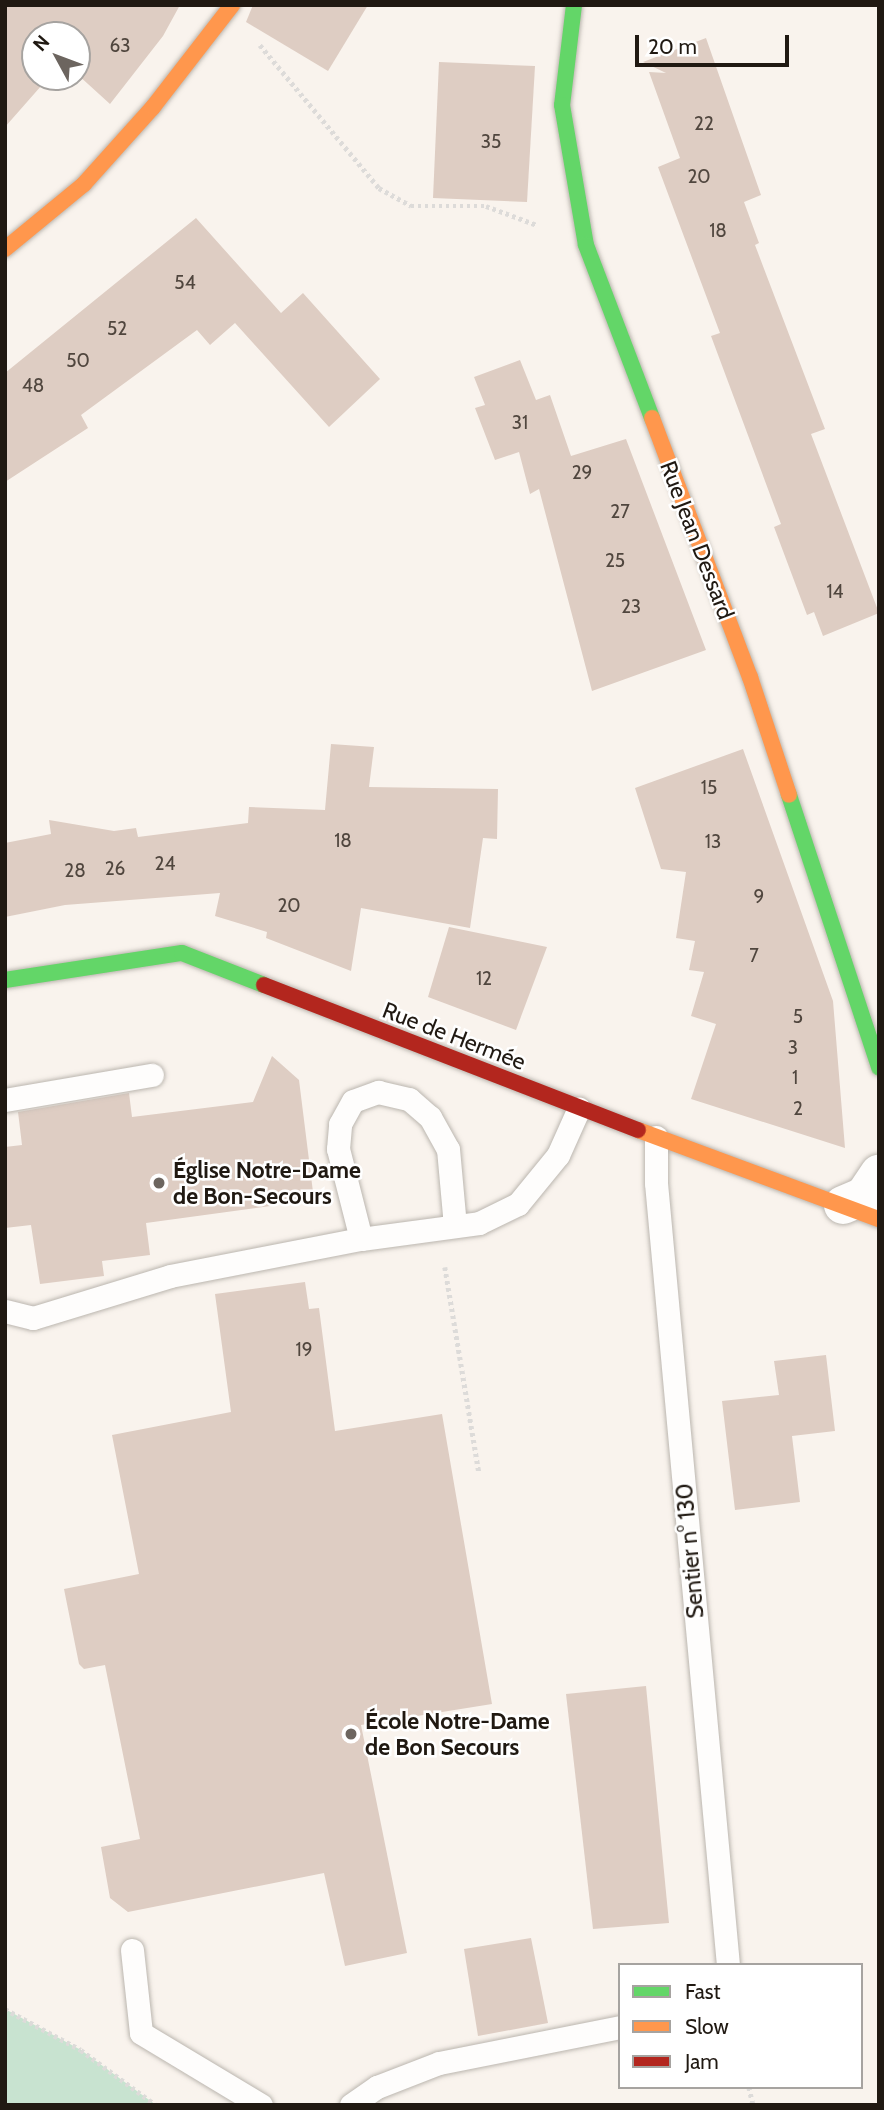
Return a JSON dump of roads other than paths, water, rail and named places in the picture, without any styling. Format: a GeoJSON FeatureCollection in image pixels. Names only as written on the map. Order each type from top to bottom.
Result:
{"type":"FeatureCollection","features":[{"type":"Feature","properties":{"kind":"street","name":"Rue Jean Dessard"},"geometry":{"type":"LineString","coordinates":[[574,5],[562,105],[586,245],[750,677],[879,1067]]}},
{"type":"Feature","properties":{"kind":"street"},"geometry":{"type":"LineString","coordinates":[[5,249],[84,184],[153,107],[230,7]]}},
{"type":"Feature","properties":{"kind":"street","name":"Rue de Hermée"},"geometry":{"type":"LineString","coordinates":[[5,979],[182,953],[579,1108],[879,1219]]}},
{"type":"Feature","properties":{"kind":"street"},"geometry":{"type":"LineString","coordinates":[[843,1205],[864,1196],[879,1174]]}},
{"type":"Feature","properties":{"kind":"lane"},"geometry":{"type":"LineString","coordinates":[[5,1100],[152,1075]]}},
{"type":"Feature","properties":{"kind":"lane"},"geometry":{"type":"LineString","coordinates":[[361,1239],[338,1149],[340,1124],[353,1101],[378,1092],[409,1099],[430,1117],[448,1149],[447,1227]]}},
{"type":"Feature","properties":{"kind":"lane"},"geometry":{"type":"LineString","coordinates":[[5,1311],[33,1318],[170,1276],[361,1239],[478,1223],[518,1204],[558,1155],[579,1108]]}},
{"type":"Feature","properties":{"kind":"lane","name":"Sentier n° 130"},"geometry":{"type":"LineString","coordinates":[[656,1137],[656,1183],[728,1963]]}},
{"type":"Feature","properties":{"kind":"lane"},"geometry":{"type":"LineString","coordinates":[[132,1950],[141,2033],[261,2105]]}},
{"type":"Feature","properties":{"kind":"lane"},"geometry":{"type":"LineString","coordinates":[[351,2105],[377,2087],[439,2063],[618,2027]]}},
{"type":"Feature","properties":{"kind":"place","name":"Église Notre-Dame de Bon-Secours"},"geometry":{"type":"Point","coordinates":[159,1183]}},
{"type":"Feature","properties":{"kind":"place","name":"École Notre-Dame de Bon Secours"},"geometry":{"type":"Point","coordinates":[351,1734]}}]}
